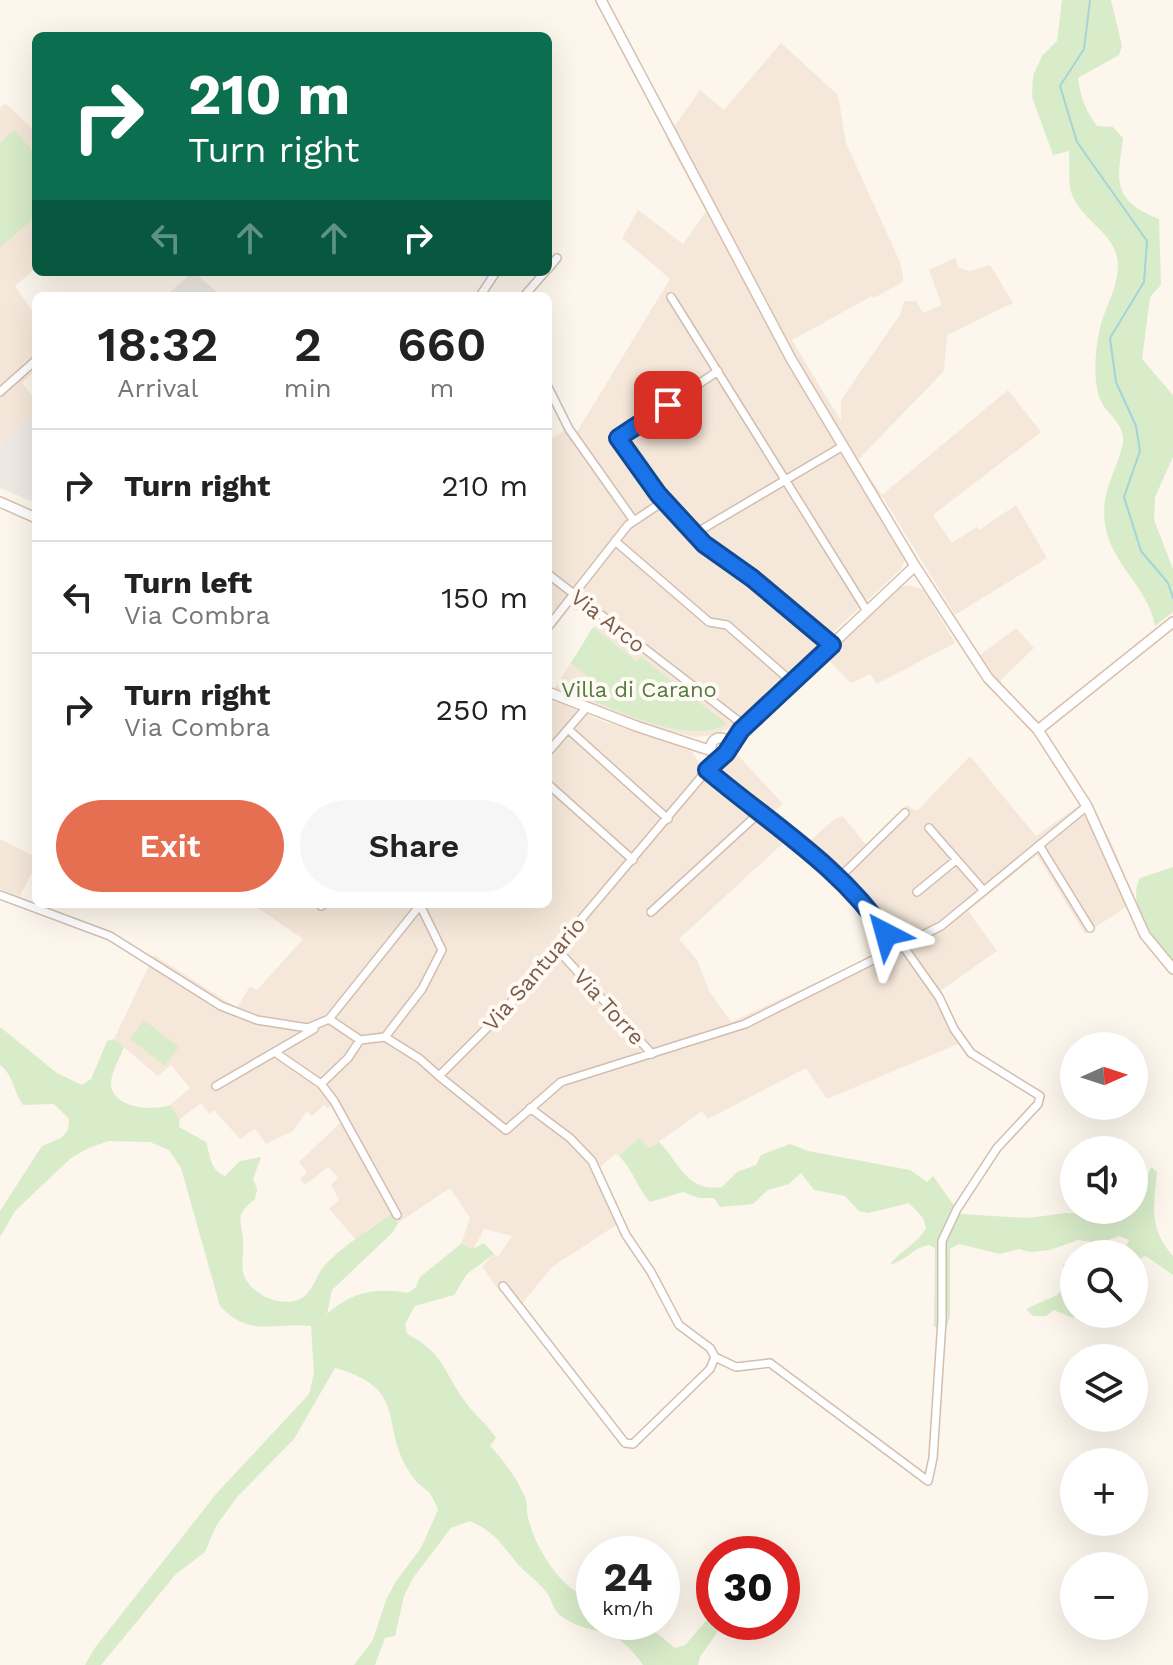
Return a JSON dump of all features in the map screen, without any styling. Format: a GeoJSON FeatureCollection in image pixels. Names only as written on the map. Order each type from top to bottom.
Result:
{"type":"FeatureCollection","features":[{"type":"Feature","properties":{"kind":"street"},"geometry":{"type":"LineString","coordinates":[[601,0],[791,359],[915,566],[988,678],[1038,730],[1087,806],[1145,935],[1173,969]]}},
{"type":"Feature","properties":{"kind":"street"},"geometry":{"type":"LineString","coordinates":[[552,263],[557,258]]}},
{"type":"Feature","properties":{"kind":"street"},"geometry":{"type":"LineString","coordinates":[[527,292],[541,276]]}},
{"type":"Feature","properties":{"kind":"street"},"geometry":{"type":"LineString","coordinates":[[671,297],[867,611]]}},
{"type":"Feature","properties":{"kind":"street"},"geometry":{"type":"LineString","coordinates":[[0,392],[32,364]]}},
{"type":"Feature","properties":{"kind":"street"},"geometry":{"type":"LineString","coordinates":[[718,371],[618,438],[664,501],[694,534],[832,645]]}},
{"type":"Feature","properties":{"kind":"street"},"geometry":{"type":"LineString","coordinates":[[552,395],[569,429],[634,521]]}},
{"type":"Feature","properties":{"kind":"street"},"geometry":{"type":"LineString","coordinates":[[694,534],[843,446]]}},
{"type":"Feature","properties":{"kind":"street"},"geometry":{"type":"LineString","coordinates":[[552,622],[615,541],[634,521],[664,501]]}},
{"type":"Feature","properties":{"kind":"street"},"geometry":{"type":"LineString","coordinates":[[0,502],[32,516]]}},
{"type":"Feature","properties":{"kind":"street"},"geometry":{"type":"LineString","coordinates":[[615,541],[709,622],[727,625],[792,682]]}},
{"type":"Feature","properties":{"kind":"street"},"geometry":{"type":"LineString","coordinates":[[552,694],[689,742],[720,747],[915,566]]}},
{"type":"Feature","properties":{"kind":"street","name":"Via Arco"},"geometry":{"type":"LineString","coordinates":[[552,577],[743,728]]}},
{"type":"Feature","properties":{"kind":"street"},"geometry":{"type":"LineString","coordinates":[[1038,730],[1173,622]]}},
{"type":"Feature","properties":{"kind":"street"},"geometry":{"type":"LineString","coordinates":[[552,747],[587,707]]}},
{"type":"Feature","properties":{"kind":"street"},"geometry":{"type":"LineString","coordinates":[[568,729],[668,819]]}},
{"type":"Feature","properties":{"kind":"street","name":"Via Santuario"},"geometry":{"type":"LineString","coordinates":[[439,1076],[502,1013],[557,949],[708,770],[720,747]]}},
{"type":"Feature","properties":{"kind":"street"},"geometry":{"type":"LineString","coordinates":[[530,1108],[570,1138],[592,1161],[626,1235],[651,1272],[679,1325],[710,1348],[715,1357],[736,1367],[777,1365],[928,1481],[933,1458],[945,1231],[997,1148],[1038,1104],[1040,1096],[971,1053],[954,1029],[939,997],[876,918],[824,864],[758,814],[708,770]]}},
{"type":"Feature","properties":{"kind":"street"},"geometry":{"type":"LineString","coordinates":[[552,788],[633,860]]}},
{"type":"Feature","properties":{"kind":"street"},"geometry":{"type":"LineString","coordinates":[[652,1054],[745,1024],[941,926],[1087,806]]}},
{"type":"Feature","properties":{"kind":"street"},"geometry":{"type":"LineString","coordinates":[[838,879],[905,813]]}},
{"type":"Feature","properties":{"kind":"street"},"geometry":{"type":"LineString","coordinates":[[651,912],[758,814]]}},
{"type":"Feature","properties":{"kind":"street"},"geometry":{"type":"LineString","coordinates":[[929,828],[984,891]]}},
{"type":"Feature","properties":{"kind":"street"},"geometry":{"type":"LineString","coordinates":[[1039,845],[1090,928]]}},
{"type":"Feature","properties":{"kind":"street"},"geometry":{"type":"LineString","coordinates":[[917,892],[956,860]]}},
{"type":"Feature","properties":{"kind":"street"},"geometry":{"type":"LineString","coordinates":[[0,895],[32,907]]}},
{"type":"Feature","properties":{"kind":"street"},"geometry":{"type":"LineString","coordinates":[[35,908],[110,936],[221,1006],[257,1020],[308,1028],[319,1025]]}},
{"type":"Feature","properties":{"kind":"street"},"geometry":{"type":"LineString","coordinates":[[216,1086],[329,1019],[418,908]]}},
{"type":"Feature","properties":{"kind":"street"},"geometry":{"type":"LineString","coordinates":[[385,1037],[422,989],[442,950],[423,908]]}},
{"type":"Feature","properties":{"kind":"street","name":"Via Torre"},"geometry":{"type":"LineString","coordinates":[[439,1076],[506,1130],[561,1082],[652,1054],[557,949]]}},
{"type":"Feature","properties":{"kind":"street"},"geometry":{"type":"LineString","coordinates":[[329,1019],[360,1040],[385,1037],[420,1059],[439,1076]]}},
{"type":"Feature","properties":{"kind":"street"},"geometry":{"type":"LineString","coordinates":[[321,1084],[348,1058],[360,1040]]}},
{"type":"Feature","properties":{"kind":"street"},"geometry":{"type":"LineString","coordinates":[[276,1053],[321,1084],[334,1101],[397,1215]]}},
{"type":"Feature","properties":{"kind":"street"},"geometry":{"type":"LineString","coordinates":[[503,1286],[628,1444],[633,1444],[710,1369],[715,1357]]}},
{"type":"Feature","properties":{"kind":"shaded area"},"geometry":{"type":"Polygon","coordinates":[[[781,43],[838,95],[846,143],[900,262],[903,277],[903,282],[792,340],[841,421],[841,400],[899,316],[905,301],[916,301],[923,313],[942,305],[929,270],[955,258],[959,268],[971,271],[990,265],[1013,303],[947,335],[944,371],[858,460],[882,495],[1008,390],[1041,432],[933,515],[952,543],[977,527],[979,530],[1016,505],[1047,558],[955,615],[882,496],[872,504],[905,560],[901,569],[730,728],[715,735],[694,737],[635,722],[554,689],[596,624],[571,607],[552,631],[552,438],[571,427],[578,430],[670,279],[622,238],[638,210],[683,244],[706,211],[666,138],[700,90],[724,110],[781,43]]]}},
{"type":"Feature","properties":{"kind":"shaded area"},"geometry":{"type":"Polygon","coordinates":[[[6,104],[32,128],[32,271],[15,286],[32,310],[32,374],[22,383],[32,395],[32,415],[0,443],[0,107],[6,104]]]}},
{"type":"Feature","properties":{"kind":"shaded area"},"geometry":{"type":"Polygon","coordinates":[[[188,276],[198,276],[217,292],[170,292],[188,276]]]}},
{"type":"Feature","properties":{"kind":"shaded area"},"geometry":{"type":"Polygon","coordinates":[[[32,415],[32,501],[0,488],[0,443],[32,415]]]}},
{"type":"Feature","properties":{"kind":"shaded area"},"geometry":{"type":"Polygon","coordinates":[[[909,585],[924,590],[955,643],[877,684],[870,674],[851,683],[825,657],[900,587],[909,585]]]}},
{"type":"Feature","properties":{"kind":"shaded area"},"geometry":{"type":"Polygon","coordinates":[[[1016,628],[1034,648],[1001,680],[1001,685],[979,656],[1016,628]]]}},
{"type":"Feature","properties":{"kind":"shaded area"},"geometry":{"type":"Polygon","coordinates":[[[552,700],[692,752],[710,778],[735,752],[783,804],[769,815],[792,835],[679,939],[697,960],[709,991],[731,1022],[890,948],[873,922],[831,877],[799,850],[835,819],[843,816],[866,845],[906,805],[917,811],[970,756],[1036,836],[1088,799],[1111,842],[1135,901],[1085,934],[1037,855],[968,911],[997,951],[933,996],[958,1044],[827,1099],[806,1068],[708,1119],[702,1111],[650,1148],[639,1138],[619,1156],[615,1154],[600,1167],[624,1220],[552,1267],[521,1305],[506,1286],[500,1292],[482,1266],[494,1254],[498,1257],[512,1236],[484,1229],[473,1250],[461,1244],[470,1218],[450,1188],[398,1223],[392,1214],[368,1229],[357,1241],[329,1209],[339,1200],[331,1185],[338,1178],[328,1167],[305,1185],[300,1179],[307,1172],[299,1162],[341,1122],[332,1105],[327,1108],[324,1105],[312,1116],[307,1111],[293,1131],[266,1144],[255,1129],[240,1139],[214,1110],[209,1114],[201,1103],[180,1119],[170,1105],[190,1088],[171,1065],[158,1076],[114,1039],[154,955],[237,1008],[250,986],[257,990],[303,939],[258,908],[552,908],[552,700]]]}},
{"type":"Feature","properties":{"kind":"shaded area"},"geometry":{"type":"Polygon","coordinates":[[[0,839],[32,855],[32,873],[20,896],[0,889],[0,839]]]}},
{"type":"Feature","properties":{"kind":"green space"},"geometry":{"type":"Polygon","coordinates":[[[1062,0],[1111,0],[1122,46],[1119,55],[1078,78],[1080,91],[1097,126],[1113,127],[1123,138],[1119,178],[1125,197],[1159,219],[1161,285],[1150,297],[1142,359],[1173,395],[1173,457],[1155,497],[1154,520],[1173,569],[1173,612],[1155,626],[1145,600],[1114,551],[1105,524],[1107,490],[1121,451],[1123,435],[1100,398],[1096,360],[1101,324],[1117,277],[1117,257],[1110,241],[1074,199],[1069,151],[1053,155],[1032,97],[1033,76],[1042,56],[1057,41],[1062,0]]]}},
{"type":"Feature","properties":{"kind":"green space"},"geometry":{"type":"Polygon","coordinates":[[[14,130],[32,150],[32,220],[0,248],[0,143],[14,130]]]}},
{"type":"Feature","properties":{"kind":"green space","name":"Villa di Carano"},"geometry":{"type":"Polygon","coordinates":[[[593,627],[636,661],[641,657],[727,724],[712,730],[676,729],[585,698],[594,682],[571,663],[593,627]]]}},
{"type":"Feature","properties":{"kind":"green space"},"geometry":{"type":"Polygon","coordinates":[[[1173,867],[1173,961],[1144,922],[1136,899],[1136,888],[1140,878],[1173,867]]]}},
{"type":"Feature","properties":{"kind":"green space"},"geometry":{"type":"Polygon","coordinates":[[[144,1020],[179,1047],[165,1066],[130,1039],[144,1020]]]}},
{"type":"Feature","properties":{"kind":"green space"},"geometry":{"type":"Polygon","coordinates":[[[0,1027],[57,1073],[82,1085],[91,1079],[107,1041],[114,1039],[124,1047],[111,1080],[118,1099],[145,1108],[170,1105],[180,1119],[179,1127],[206,1142],[213,1166],[225,1176],[240,1161],[261,1157],[253,1179],[257,1189],[255,1199],[240,1219],[242,1264],[251,1286],[273,1300],[290,1302],[303,1297],[330,1260],[392,1214],[398,1223],[393,1232],[332,1290],[327,1314],[345,1301],[364,1293],[408,1293],[416,1287],[420,1277],[461,1244],[473,1249],[484,1243],[494,1254],[467,1274],[454,1295],[415,1306],[405,1324],[407,1334],[428,1347],[441,1362],[463,1399],[496,1438],[490,1446],[522,1490],[538,1544],[553,1569],[576,1592],[576,1624],[558,1613],[549,1596],[496,1538],[470,1521],[451,1528],[413,1578],[404,1596],[395,1636],[385,1638],[375,1665],[354,1665],[373,1640],[386,1600],[421,1548],[438,1510],[432,1496],[417,1482],[402,1459],[384,1399],[375,1387],[335,1368],[294,1439],[237,1497],[216,1526],[205,1552],[176,1574],[101,1665],[85,1665],[94,1649],[216,1494],[309,1394],[314,1373],[311,1326],[252,1325],[231,1316],[220,1306],[181,1168],[169,1150],[150,1142],[109,1141],[71,1158],[15,1211],[0,1237],[0,1211],[42,1146],[61,1138],[68,1130],[69,1119],[54,1104],[23,1105],[8,1074],[0,1065],[0,1027]]]}},
{"type":"Feature","properties":{"kind":"green space"},"geometry":{"type":"Polygon","coordinates":[[[639,1138],[650,1148],[659,1142],[692,1180],[700,1185],[722,1187],[737,1172],[756,1165],[761,1155],[790,1144],[808,1151],[910,1170],[927,1182],[933,1176],[960,1214],[1028,1218],[1060,1214],[1060,1224],[1148,1224],[1148,1175],[1151,1167],[1157,1172],[1156,1226],[1173,1256],[1173,1275],[1148,1257],[1148,1240],[1129,1240],[1119,1236],[1108,1240],[1060,1240],[1060,1246],[1050,1250],[1030,1252],[1019,1249],[1000,1254],[959,1244],[950,1249],[950,1317],[946,1328],[934,1327],[935,1248],[929,1245],[923,1247],[890,1265],[926,1228],[923,1218],[909,1203],[869,1213],[859,1211],[845,1196],[814,1190],[801,1173],[789,1184],[768,1190],[753,1204],[720,1207],[714,1198],[699,1198],[683,1192],[650,1202],[619,1156],[639,1138]]]}},
{"type":"Feature","properties":{"kind":"green space"},"geometry":{"type":"Polygon","coordinates":[[[1060,1292],[1060,1313],[1054,1310],[1046,1316],[1033,1316],[1026,1309],[1060,1292]]]}},
{"type":"Feature","properties":{"kind":"green space"},"geometry":{"type":"Polygon","coordinates":[[[696,1632],[696,1640],[712,1640],[698,1665],[643,1665],[618,1640],[665,1640],[675,1648],[685,1645],[696,1632]]]}},
{"type":"Feature","properties":{"kind":"waterway"},"geometry":{"type":"LineString","coordinates":[[1090,0],[1084,49],[1060,86],[1077,142],[1147,241],[1144,282],[1110,338],[1116,382],[1136,426],[1140,451],[1124,497],[1141,551],[1168,583],[1173,598]]}},
{"type":"Feature","properties":{"kind":"route"},"geometry":{"type":"LineString","coordinates":[[668,405],[618,438],[658,494],[704,544],[752,578],[832,645],[741,730],[726,753],[707,770],[824,864],[876,918],[886,934]]}}]}
